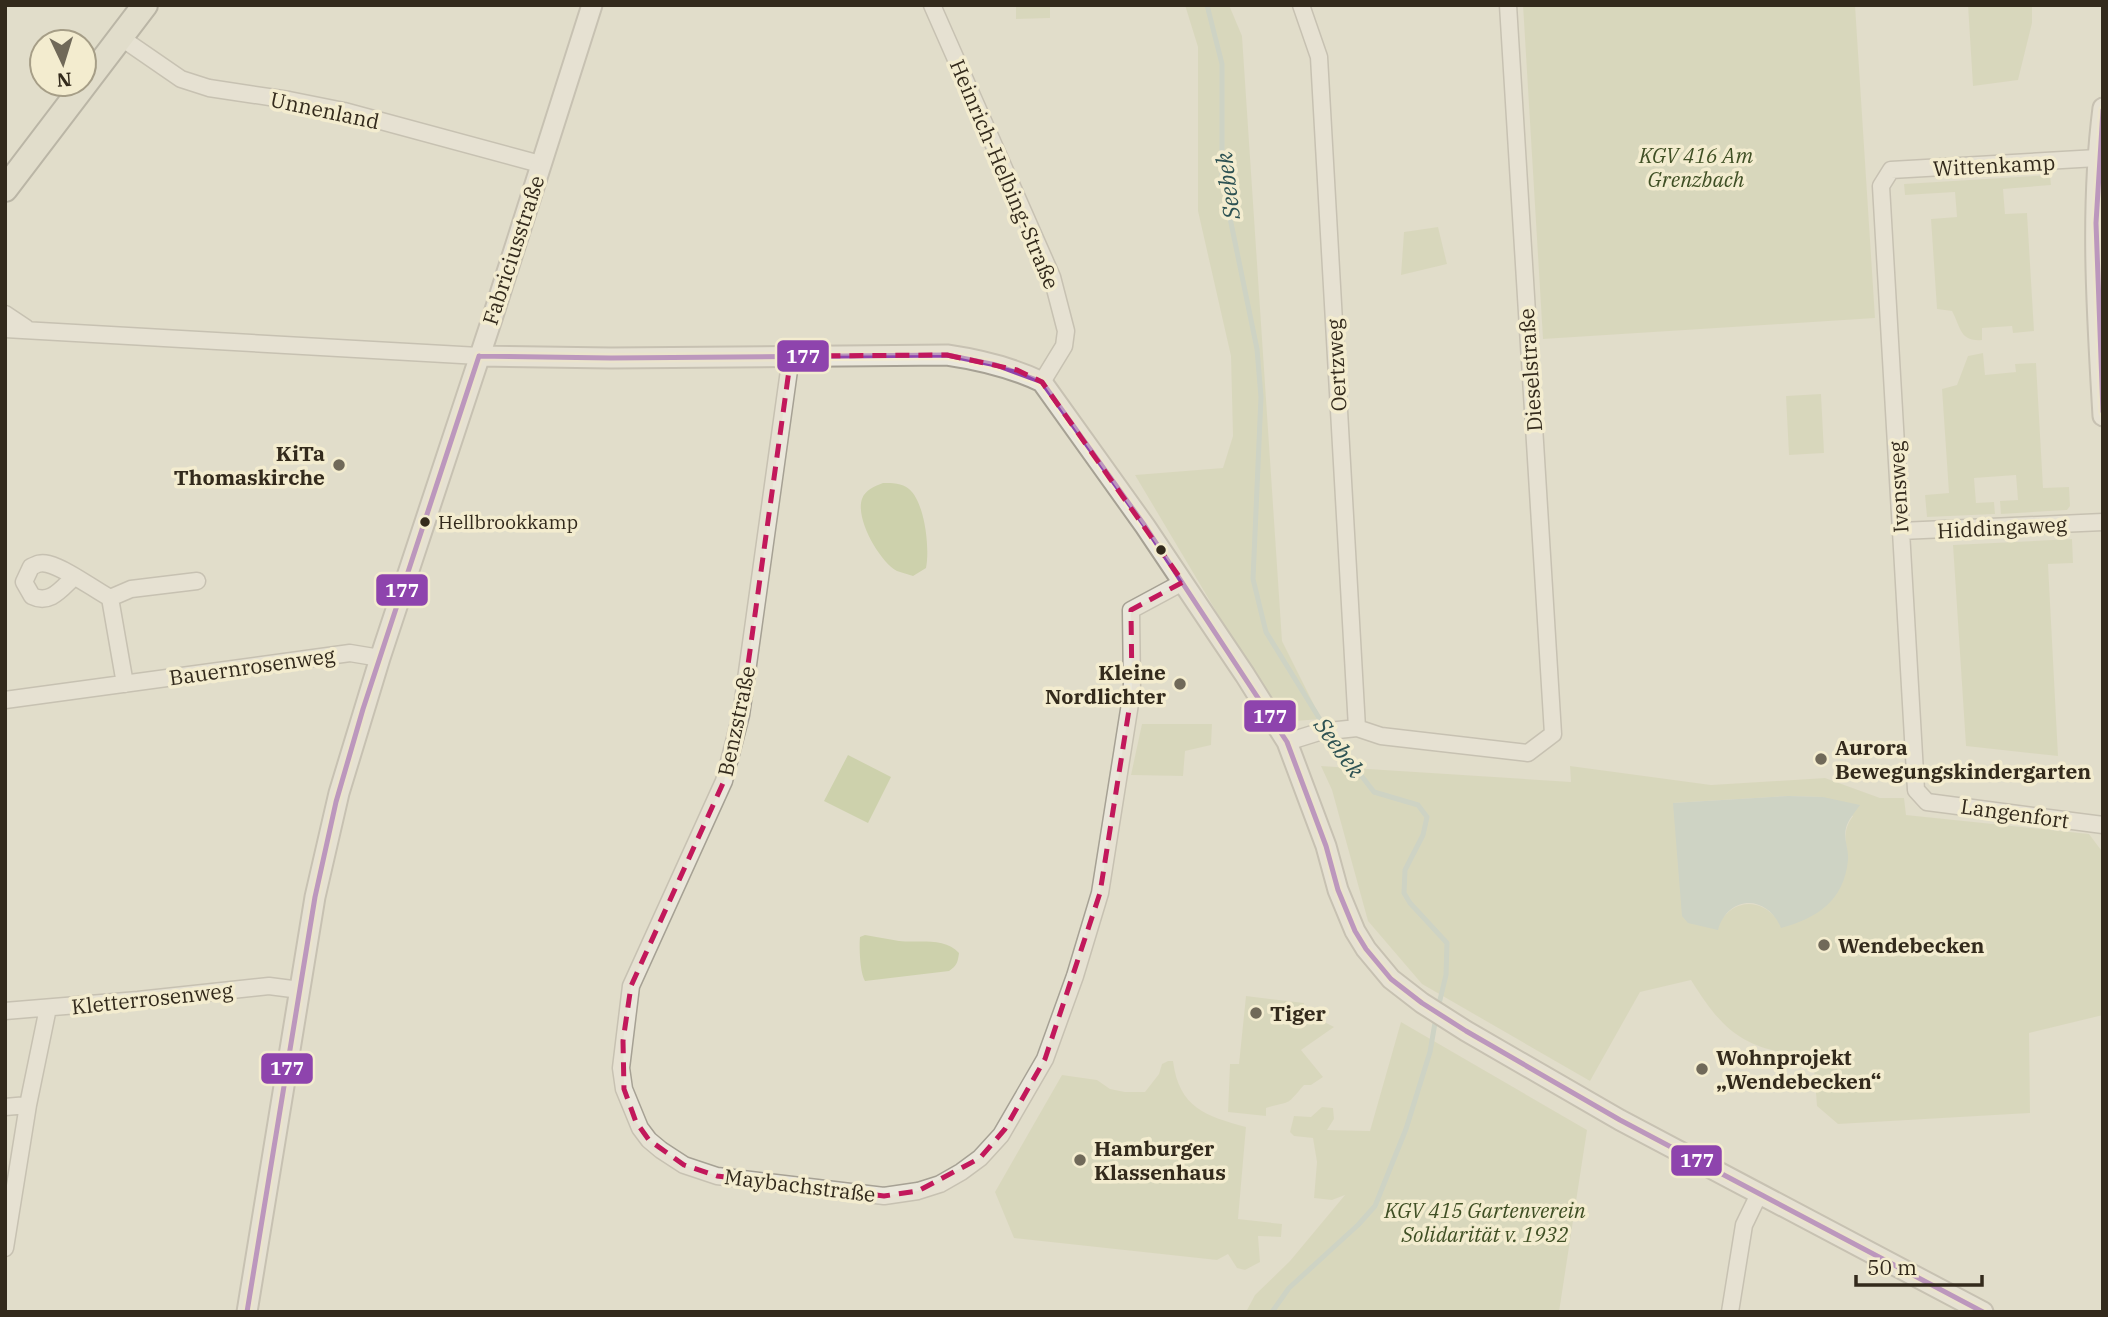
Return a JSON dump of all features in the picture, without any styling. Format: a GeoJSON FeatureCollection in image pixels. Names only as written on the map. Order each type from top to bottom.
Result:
{"type":"FeatureCollection","features":[{"type":"Feature","properties":{"kind":"main road"},"geometry":{"type":"LineString","coordinates":[[5,189],[145,5]]}},
{"type":"Feature","properties":{"kind":"street","name":"Fabriciusstraße"},"geometry":{"type":"LineString","coordinates":[[247,1312],[299,990],[328,835],[380,659],[592,5]]}},
{"type":"Feature","properties":{"kind":"street","name":"Heinrich-Helbing-Straße"},"geometry":{"type":"LineString","coordinates":[[932,5],[1052,277],[1066,340],[1042,382]]}},
{"type":"Feature","properties":{"kind":"street","name":"Oertzweg"},"geometry":{"type":"LineString","coordinates":[[1301,5],[1319,57],[1357,728]]}},
{"type":"Feature","properties":{"kind":"street","name":"Dieselstraße"},"geometry":{"type":"LineString","coordinates":[[1357,728],[1381,736],[1528,752],[1553,734],[1508,5]]}},
{"type":"Feature","properties":{"kind":"street","name":"Unnenland"},"geometry":{"type":"LineString","coordinates":[[120,37],[181,79],[209,88],[344,111],[540,164]]}},
{"type":"Feature","properties":{"kind":"street"},"geometry":{"type":"LineString","coordinates":[[2103,108],[2095,188],[2098,340],[2103,416]]}},
{"type":"Feature","properties":{"kind":"street","name":"Wittenkamp"},"geometry":{"type":"LineString","coordinates":[[1891,170],[2099,150]]}},
{"type":"Feature","properties":{"kind":"street","name":"Ivensweg"},"geometry":{"type":"LineString","coordinates":[[1891,170],[1881,186],[1916,790],[1927,802]]}},
{"type":"Feature","properties":{"kind":"street"},"geometry":{"type":"LineString","coordinates":[[5,314],[26,328]]}},
{"type":"Feature","properties":{"kind":"street"},"geometry":{"type":"LineString","coordinates":[[5,329],[26,328],[479,356],[573,358],[947,355],[984,360],[1017,370],[1042,382],[1094,452],[1183,582],[1287,742],[1354,931],[1380,966],[1404,990],[1455,1024],[1607,1113],[1983,1312]]}},
{"type":"Feature","properties":{"kind":"street","name":"Benzstraße"},"geometry":{"type":"LineString","coordinates":[[621,1068],[631,986],[724,781],[741,715],[791,356]]}},
{"type":"Feature","properties":{"kind":"street","name":"Hiddingaweg"},"geometry":{"type":"LineString","coordinates":[[1901,531],[2103,522]]}},
{"type":"Feature","properties":{"kind":"street"},"geometry":{"type":"LineString","coordinates":[[74,577],[110,598],[125,684]]}},
{"type":"Feature","properties":{"kind":"street"},"geometry":{"type":"LineString","coordinates":[[110,598],[131,589],[197,582]]}},
{"type":"Feature","properties":{"kind":"street","name":"Maybachstraße"},"geometry":{"type":"LineString","coordinates":[[621,1068],[630,1108],[649,1140],[684,1166],[717,1176],[884,1196],[918,1191],[940,1184],[980,1158],[1005,1129],[1045,1059],[1075,976],[1100,892],[1132,691],[1131,610],[1183,582]]}},
{"type":"Feature","properties":{"kind":"street","name":"Bauernrosenweg"},"geometry":{"type":"LineString","coordinates":[[5,700],[350,653],[380,659]]}},
{"type":"Feature","properties":{"kind":"street"},"geometry":{"type":"LineString","coordinates":[[1287,742],[1319,732],[1357,728]]}},
{"type":"Feature","properties":{"kind":"street","name":"Langenfort"},"geometry":{"type":"LineString","coordinates":[[1927,802],[2103,825]]}},
{"type":"Feature","properties":{"kind":"street","name":"Kletterrosenweg"},"geometry":{"type":"LineString","coordinates":[[5,1011],[269,986],[299,990]]}},
{"type":"Feature","properties":{"kind":"street"},"geometry":{"type":"LineString","coordinates":[[5,1248],[28,1105],[48,1008]]}},
{"type":"Feature","properties":{"kind":"street"},"geometry":{"type":"LineString","coordinates":[[5,1108],[28,1105]]}},
{"type":"Feature","properties":{"kind":"street"},"geometry":{"type":"LineString","coordinates":[[1730,1312],[1744,1225],[1759,1194]]}},
{"type":"Feature","properties":{"kind":"highlighted area"},"geometry":{"type":"Polygon","coordinates":[[[947,355],[1017,370],[1042,382],[1057,400],[1183,582],[1131,610],[1132,691],[1100,893],[1045,1059],[1005,1129],[980,1158],[918,1191],[884,1196],[717,1176],[684,1165],[649,1140],[636,1122],[624,1089],[623,1041],[631,986],[724,781],[741,715],[791,356],[947,355]]]}},
{"type":"Feature","properties":{"kind":"green space"},"geometry":{"type":"Polygon","coordinates":[[[1016,5],[1066,5],[1050,6],[1050,18],[1016,19],[1016,5]]]}},
{"type":"Feature","properties":{"kind":"green space"},"geometry":{"type":"Polygon","coordinates":[[[1185,5],[1229,5],[1242,36],[1282,641],[1321,719],[1282,722],[1135,475],[1223,468],[1233,436],[1231,356],[1198,211],[1198,47],[1185,5]]]}},
{"type":"Feature","properties":{"kind":"green space","name":"KGV 416 Am Grenzbach"},"geometry":{"type":"Polygon","coordinates":[[[1523,5],[1855,5],[1875,318],[1543,339],[1523,5]]]}},
{"type":"Feature","properties":{"kind":"green space"},"geometry":{"type":"Polygon","coordinates":[[[1968,5],[2032,5],[2032,23],[2018,80],[1973,86],[1968,5]]]}},
{"type":"Feature","properties":{"kind":"green space"},"geometry":{"type":"Polygon","coordinates":[[[2050,175],[2051,185],[2003,189],[2005,214],[2027,213],[2034,331],[2013,333],[2012,326],[1982,328],[1982,340],[1969,339],[1962,333],[1952,311],[1937,309],[1931,219],[1957,217],[1955,192],[1905,195],[1904,184],[2050,175]]]}},
{"type":"Feature","properties":{"kind":"green space"},"geometry":{"type":"Polygon","coordinates":[[[1438,227],[1447,264],[1401,275],[1404,232],[1438,227]]]}},
{"type":"Feature","properties":{"kind":"green space"},"geometry":{"type":"Polygon","coordinates":[[[1983,353],[1985,375],[2016,372],[2015,364],[2036,363],[2043,488],[2069,487],[2070,506],[2067,510],[2001,514],[2000,501],[2018,500],[2016,475],[1974,478],[1976,503],[1994,502],[1995,514],[1927,517],[1925,495],[1949,493],[1942,389],[1957,385],[1968,356],[1983,353]]]}},
{"type":"Feature","properties":{"kind":"green space"},"geometry":{"type":"Polygon","coordinates":[[[1821,394],[1824,453],[1789,455],[1786,396],[1821,394]]]}},
{"type":"Feature","properties":{"kind":"green space"},"geometry":{"type":"Polygon","coordinates":[[[883,483],[900,484],[909,489],[919,504],[927,538],[926,568],[913,576],[897,571],[883,559],[870,539],[862,517],[863,496],[883,483]]]}},
{"type":"Feature","properties":{"kind":"green space"},"geometry":{"type":"Polygon","coordinates":[[[2072,539],[2073,563],[2048,564],[2058,756],[1966,746],[1953,545],[2072,539]]]}},
{"type":"Feature","properties":{"kind":"green space"},"geometry":{"type":"Polygon","coordinates":[[[1142,724],[1212,724],[1211,745],[1185,751],[1183,776],[1131,775],[1142,724]]]}},
{"type":"Feature","properties":{"kind":"green space"},"geometry":{"type":"Polygon","coordinates":[[[848,755],[891,777],[868,823],[824,801],[848,755]]]}},
{"type":"Feature","properties":{"kind":"green space"},"geometry":{"type":"Polygon","coordinates":[[[1321,766],[1571,782],[1570,766],[1711,785],[1825,778],[1880,798],[1904,798],[1906,815],[2089,834],[2101,850],[2103,1015],[2029,1033],[2030,1113],[1838,1124],[1817,1106],[1813,1056],[1771,1050],[1740,1037],[1715,1014],[1691,980],[1640,992],[1590,1081],[1422,984],[1368,921],[1332,790],[1321,766]],[[1788,796],[1673,803],[1720,922],[1732,909],[1747,904],[1763,907],[1777,919],[1847,849],[1846,832],[1853,816],[1823,797],[1788,796]]]}},
{"type":"Feature","properties":{"kind":"green space"},"geometry":{"type":"Polygon","coordinates":[[[865,935],[947,945],[959,953],[958,961],[949,971],[865,981],[861,966],[860,937],[865,935]]]}},
{"type":"Feature","properties":{"kind":"green space"},"geometry":{"type":"Polygon","coordinates":[[[1246,996],[1304,1003],[1302,1017],[1317,1018],[1334,1027],[1301,1050],[1323,1077],[1311,1085],[1304,1085],[1288,1102],[1266,1108],[1266,1116],[1228,1112],[1230,1064],[1239,1064],[1246,996]]]}},
{"type":"Feature","properties":{"kind":"green space","name":"KGV 415 Gartenverein Solidarität v. 1932"},"geometry":{"type":"Polygon","coordinates":[[[1401,1022],[1587,1130],[1559,1312],[1246,1312],[1255,1295],[1290,1261],[1345,1195],[1332,1200],[1314,1198],[1317,1162],[1313,1138],[1294,1136],[1290,1132],[1294,1116],[1311,1117],[1322,1107],[1333,1108],[1334,1119],[1327,1130],[1370,1131],[1401,1022]]]}},
{"type":"Feature","properties":{"kind":"green space"},"geometry":{"type":"Polygon","coordinates":[[[1173,1061],[1181,1090],[1197,1108],[1219,1119],[1246,1127],[1238,1219],[1282,1224],[1281,1237],[1258,1236],[1260,1262],[1245,1270],[1237,1268],[1228,1254],[1217,1260],[1014,1238],[995,1192],[1062,1075],[1097,1080],[1110,1089],[1145,1092],[1159,1074],[1162,1064],[1173,1061]]]}},
{"type":"Feature","properties":{"kind":"shaded area"},"geometry":{"type":"Polygon","coordinates":[[[1788,796],[1823,797],[1860,805],[1846,828],[1848,860],[1841,887],[1835,897],[1817,913],[1781,928],[1767,909],[1748,903],[1730,910],[1718,930],[1688,923],[1682,916],[1673,803],[1788,796]]]}},
{"type":"Feature","properties":{"kind":"waterway","name":"Seebek"},"geometry":{"type":"LineString","coordinates":[[1207,5],[1222,64],[1222,179],[1257,349],[1261,397],[1253,579],[1266,632],[1329,734],[1374,792],[1418,805],[1427,817],[1423,835],[1405,870],[1404,893],[1447,943],[1446,975],[1438,1008]]}},
{"type":"Feature","properties":{"kind":"waterway","name":"Seebek"},"geometry":{"type":"LineString","coordinates":[[1272,1312],[1289,1288],[1375,1206],[1406,1129],[1430,1052],[1436,1017]]}},
{"type":"Feature","properties":{"kind":"transit line","name":"177"},"geometry":{"type":"LineString","coordinates":[[2103,110],[2096,223],[2103,412]]}},
{"type":"Feature","properties":{"kind":"transit line","name":"177"},"geometry":{"type":"LineString","coordinates":[[479,356],[611,358],[947,355],[996,365],[1042,382],[1145,526],[1287,742],[1326,846],[1338,890],[1355,931],[1391,979],[1466,1031],[1620,1120],[1983,1312]]}},
{"type":"Feature","properties":{"kind":"transit line","name":"177"},"geometry":{"type":"LineString","coordinates":[[247,1312],[315,897],[336,802],[363,709],[479,356]]}},
{"type":"Feature","properties":{"kind":"place","name":"KiTa Thomaskirche"},"geometry":{"type":"Point","coordinates":[339,465]}},
{"type":"Feature","properties":{"kind":"place","name":"Hellbrookkamp"},"geometry":{"type":"Point","coordinates":[425,522]}},
{"type":"Feature","properties":{"kind":"place","name":"Kleine Nordlichter"},"geometry":{"type":"Point","coordinates":[1180,684]}},
{"type":"Feature","properties":{"kind":"place","name":"Aurora Bewegungskindergarten"},"geometry":{"type":"Point","coordinates":[1821,759]}},
{"type":"Feature","properties":{"kind":"place","name":"Wendebecken"},"geometry":{"type":"Point","coordinates":[1824,945]}},
{"type":"Feature","properties":{"kind":"place","name":"Tiger"},"geometry":{"type":"Point","coordinates":[1256,1013]}},
{"type":"Feature","properties":{"kind":"place","name":"Wohnprojekt „Wendebecken“"},"geometry":{"type":"Point","coordinates":[1702,1069]}},
{"type":"Feature","properties":{"kind":"place","name":"Hamburger Klassenhaus"},"geometry":{"type":"Point","coordinates":[1080,1160]}}]}
